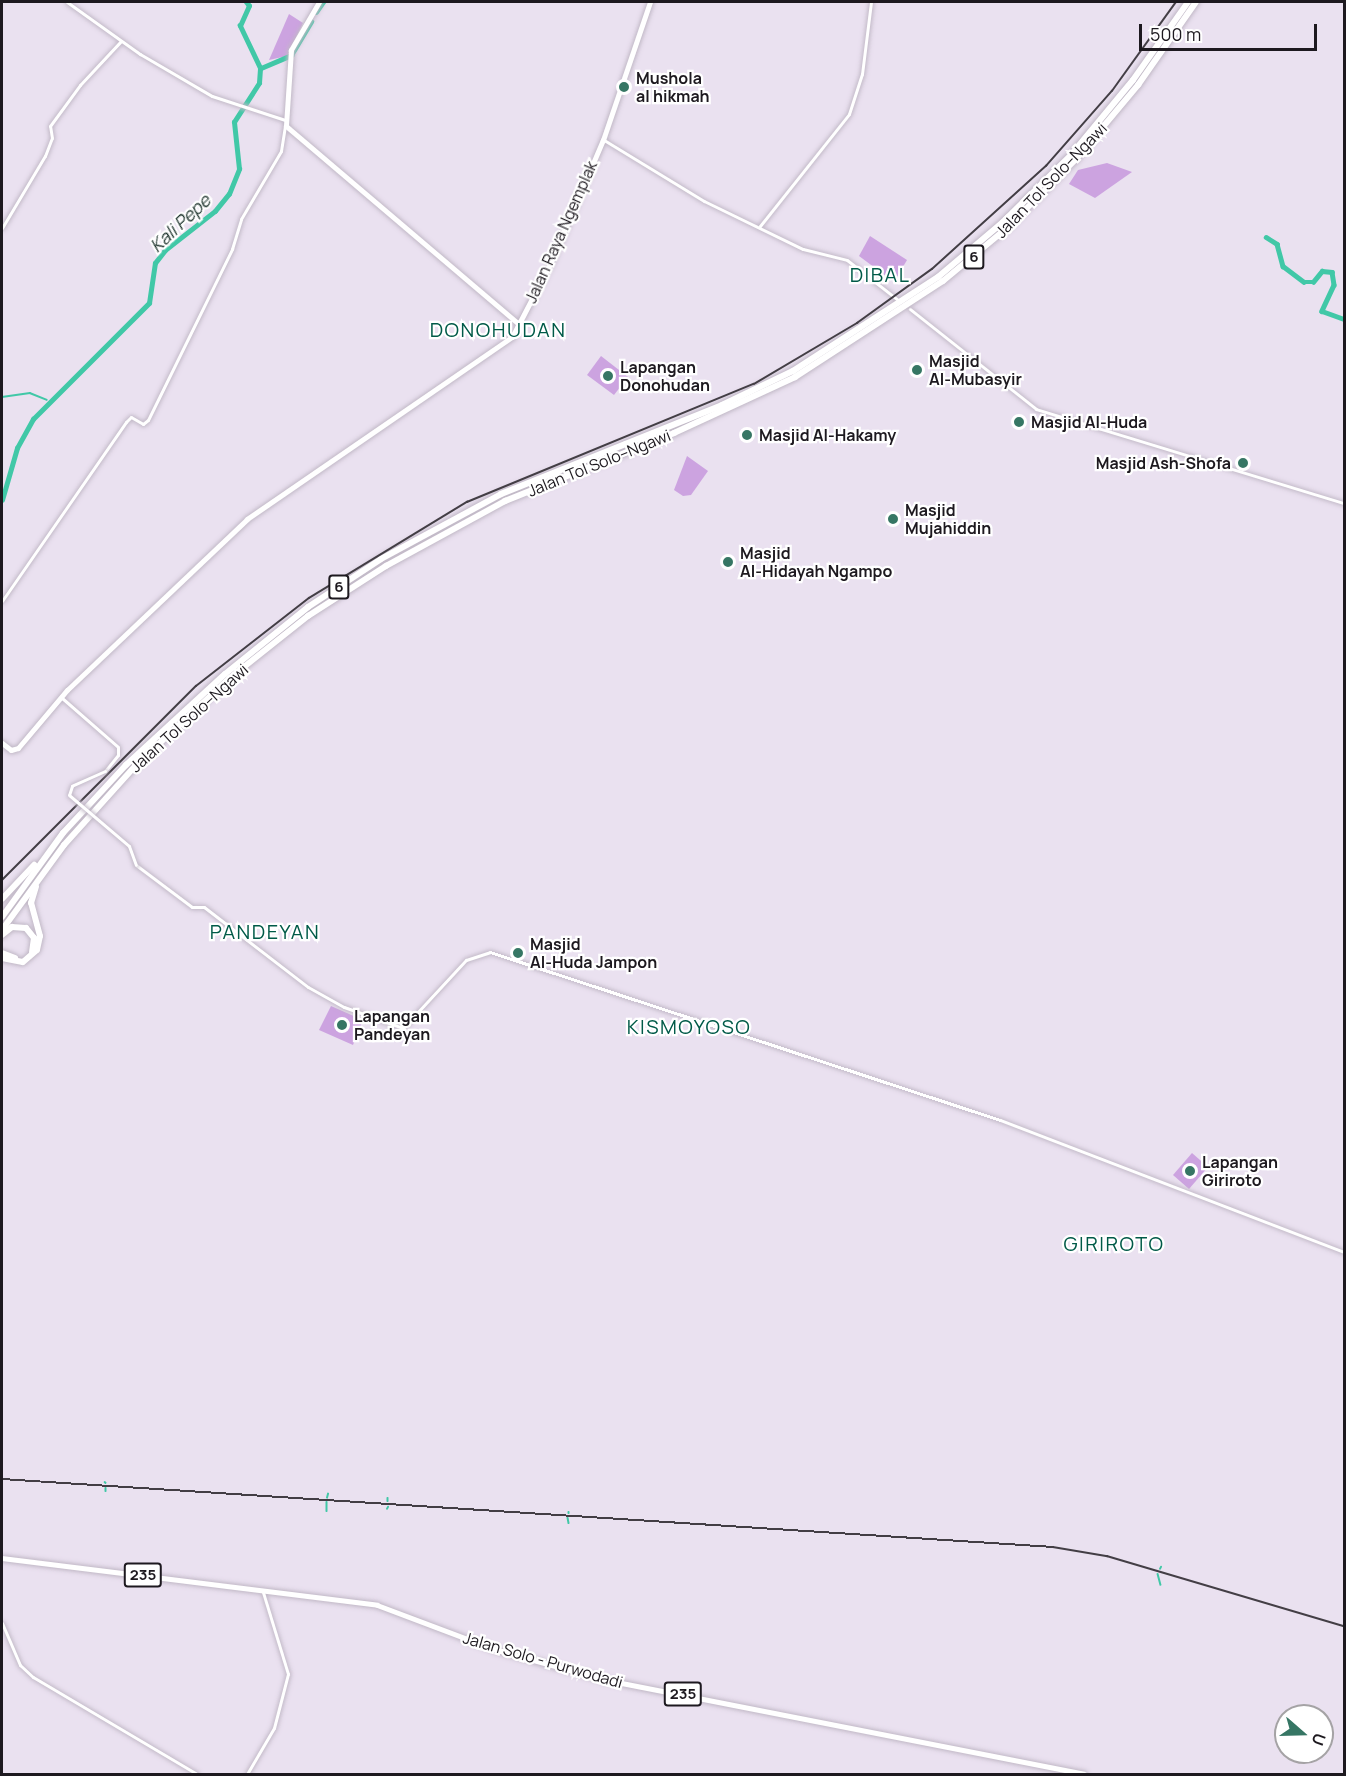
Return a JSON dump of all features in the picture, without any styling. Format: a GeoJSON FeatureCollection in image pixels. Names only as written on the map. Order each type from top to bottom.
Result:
{"type":"FeatureCollection","features":[{"type":"Feature","properties":{"kind":"highway","name":"Jalan Tol Solo–Ngawi"},"geometry":{"type":"LineString","coordinates":[[2,930],[80,826],[195,710],[308,616],[352,587],[505,501],[675,427],[825,353],[966,255],[1071,155],[1133,80],[1188,2]]}},
{"type":"Feature","properties":{"kind":"highway","name":"Jalan Tol Solo–Ngawi"},"geometry":{"type":"LineString","coordinates":[[2,917],[63,833],[188,706],[345,582],[501,494],[675,427],[682,430],[814,368],[904,310],[970,260],[1076,159],[1138,85],[1196,2]]}},
{"type":"Feature","properties":{"kind":"highway"},"geometry":{"type":"LineString","coordinates":[[2,955],[23,962],[37,950],[40,939],[31,908],[33,893],[80,826]]}},
{"type":"Feature","properties":{"kind":"highway"},"geometry":{"type":"LineString","coordinates":[[2,899],[63,833]]}},
{"type":"Feature","properties":{"kind":"highway"},"geometry":{"type":"LineString","coordinates":[[2,935],[20,926],[35,941],[24,958],[2,955]]}},
{"type":"Feature","properties":{"kind":"main road"},"geometry":{"type":"LineString","coordinates":[[319,2],[289,58],[285,122],[519,324]]}},
{"type":"Feature","properties":{"kind":"main road","name":"Jalan Raya Ngemplak"},"geometry":{"type":"LineString","coordinates":[[2,743],[16,749],[60,696],[158,598],[247,519],[505,343],[519,324],[603,140],[650,2]]}},
{"type":"Feature","properties":{"kind":"main road","name":"Jalan Solo - Purwodadi"},"geometry":{"type":"LineString","coordinates":[[2,1558],[383,1606],[497,1650],[606,1680],[1084,1774]]}},
{"type":"Feature","properties":{"kind":"street"},"geometry":{"type":"LineString","coordinates":[[2,601],[131,417],[143,424],[148,420],[232,249],[239,223],[281,151],[285,122],[212,96],[121,41],[67,2]]}},
{"type":"Feature","properties":{"kind":"street"},"geometry":{"type":"LineString","coordinates":[[759,227],[766,224],[849,114],[862,75],[871,2]]}},
{"type":"Feature","properties":{"kind":"street"},"geometry":{"type":"LineString","coordinates":[[2,228],[45,156],[51,124],[82,82],[121,41]]}},
{"type":"Feature","properties":{"kind":"street"},"geometry":{"type":"LineString","coordinates":[[603,140],[706,202],[803,249],[842,257],[898,300]]}},
{"type":"Feature","properties":{"kind":"street"},"geometry":{"type":"LineString","coordinates":[[766,224],[767,230]]}},
{"type":"Feature","properties":{"kind":"street"},"geometry":{"type":"LineString","coordinates":[[910,309],[1032,407],[1344,502]]}},
{"type":"Feature","properties":{"kind":"street"},"geometry":{"type":"LineString","coordinates":[[60,696],[118,747],[117,757],[105,771],[72,786],[69,795],[129,846],[136,865],[195,909],[204,908],[308,987],[344,1007],[402,1028],[477,954],[485,952],[1000,1120],[1344,1252]]}},
{"type":"Feature","properties":{"kind":"street"},"geometry":{"type":"LineString","coordinates":[[248,1774],[274,1728],[288,1674],[262,1590]]}},
{"type":"Feature","properties":{"kind":"street"},"geometry":{"type":"LineString","coordinates":[[2,1623],[20,1665],[33,1677],[197,1774]]}},
{"type":"Feature","properties":{"kind":"shaded area"},"geometry":{"type":"Polygon","coordinates":[[[289,14],[303,23],[287,56],[269,60],[289,14]]]}},
{"type":"Feature","properties":{"kind":"shaded area"},"geometry":{"type":"Polygon","coordinates":[[[1107,163],[1132,172],[1095,198],[1069,184],[1078,170],[1107,163]]]}},
{"type":"Feature","properties":{"kind":"shaded area"},"geometry":{"type":"Polygon","coordinates":[[[870,236],[907,260],[894,282],[859,256],[870,236]]]}},
{"type":"Feature","properties":{"kind":"shaded area","name":"Lapangan Donohudan"},"geometry":{"type":"Polygon","coordinates":[[[601,356],[628,377],[614,395],[587,375],[601,356]]]}},
{"type":"Feature","properties":{"kind":"shaded area"},"geometry":{"type":"Polygon","coordinates":[[[687,456],[708,471],[691,495],[683,496],[674,490],[687,456]]]}},
{"type":"Feature","properties":{"kind":"shaded area","name":"Lapangan Pandeyan"},"geometry":{"type":"Polygon","coordinates":[[[331,1006],[363,1020],[353,1045],[319,1030],[331,1006]]]}},
{"type":"Feature","properties":{"kind":"shaded area","name":"Lapangan Giriroto"},"geometry":{"type":"Polygon","coordinates":[[[1192,1153],[1208,1167],[1189,1189],[1173,1175],[1192,1153]]]}},
{"type":"Feature","properties":{"kind":"waterway","name":"Kali Pepe"},"geometry":{"type":"LineString","coordinates":[[2,500],[17,448],[33,419],[149,303],[155,263],[165,250],[215,211],[229,194],[239,169],[234,122],[259,83],[260,68],[240,26],[249,6],[246,2]]}},
{"type":"Feature","properties":{"kind":"waterway"},"geometry":{"type":"LineString","coordinates":[[316,12],[323,2]]}},
{"type":"Feature","properties":{"kind":"waterway"},"geometry":{"type":"LineString","coordinates":[[261,68],[291,55],[311,22]]}},
{"type":"Feature","properties":{"kind":"waterway"},"geometry":{"type":"LineString","coordinates":[[1266,237],[1277,244],[1283,266],[1304,282],[1313,282],[1322,271],[1332,272],[1334,285],[1322,311],[1344,319]]}},
{"type":"Feature","properties":{"kind":"waterway"},"geometry":{"type":"LineString","coordinates":[[2,397],[30,393],[47,400]]}},
{"type":"Feature","properties":{"kind":"waterway"},"geometry":{"type":"LineString","coordinates":[[327,1498],[328,1494]]}},
{"type":"Feature","properties":{"kind":"waterway"},"geometry":{"type":"LineString","coordinates":[[327,1502],[327,1511]]}},
{"type":"Feature","properties":{"kind":"waterway"},"geometry":{"type":"LineString","coordinates":[[568,1518],[569,1523]]}},
{"type":"Feature","properties":{"kind":"waterway"},"geometry":{"type":"LineString","coordinates":[[1158,1574],[1161,1585]]}},
{"type":"Feature","properties":{"kind":"railway"},"geometry":{"type":"LineString","coordinates":[[2,880],[196,686],[309,598],[467,502],[754,384],[857,323],[932,269],[1046,166],[1112,91],[1176,2]]}},
{"type":"Feature","properties":{"kind":"railway"},"geometry":{"type":"LineString","coordinates":[[2,1479],[1053,1547],[1107,1556],[1344,1626]]}},
{"type":"Feature","properties":{"kind":"place","name":"Mushola al hikmah"},"geometry":{"type":"Point","coordinates":[624,87]}},
{"type":"Feature","properties":{"kind":"place","name":"Masjid Al-Mubasyir"},"geometry":{"type":"Point","coordinates":[917,370]}},
{"type":"Feature","properties":{"kind":"place","name":"Lapangan Donohudan"},"geometry":{"type":"Point","coordinates":[608,376]}},
{"type":"Feature","properties":{"kind":"place","name":"Masjid Al-Huda"},"geometry":{"type":"Point","coordinates":[1019,422]}},
{"type":"Feature","properties":{"kind":"place","name":"Masjid Al-Hakamy"},"geometry":{"type":"Point","coordinates":[747,435]}},
{"type":"Feature","properties":{"kind":"place","name":"Masjid Ash-Shofa"},"geometry":{"type":"Point","coordinates":[1243,463]}},
{"type":"Feature","properties":{"kind":"place","name":"Masjid Mujahiddin"},"geometry":{"type":"Point","coordinates":[893,519]}},
{"type":"Feature","properties":{"kind":"place","name":"Masjid Al-Hidayah Ngampo"},"geometry":{"type":"Point","coordinates":[728,562]}},
{"type":"Feature","properties":{"kind":"place","name":"Masjid Al-Huda Jampon"},"geometry":{"type":"Point","coordinates":[518,953]}},
{"type":"Feature","properties":{"kind":"place","name":"Lapangan Pandeyan"},"geometry":{"type":"Point","coordinates":[342,1025]}},
{"type":"Feature","properties":{"kind":"place","name":"Lapangan Giriroto"},"geometry":{"type":"Point","coordinates":[1190,1171]}},
{"type":"Feature","properties":{"kind":"district","name":"DIBAL"},"geometry":{"type":"Point","coordinates":[880,274]}},
{"type":"Feature","properties":{"kind":"district","name":"DONOHUDAN"},"geometry":{"type":"Point","coordinates":[498,329]}},
{"type":"Feature","properties":{"kind":"district","name":"PANDEYAN"},"geometry":{"type":"Point","coordinates":[265,931]}},
{"type":"Feature","properties":{"kind":"district","name":"KISMOYOSO"},"geometry":{"type":"Point","coordinates":[689,1026]}},
{"type":"Feature","properties":{"kind":"district","name":"GIRIROTO"},"geometry":{"type":"Point","coordinates":[1114,1243]}}]}
